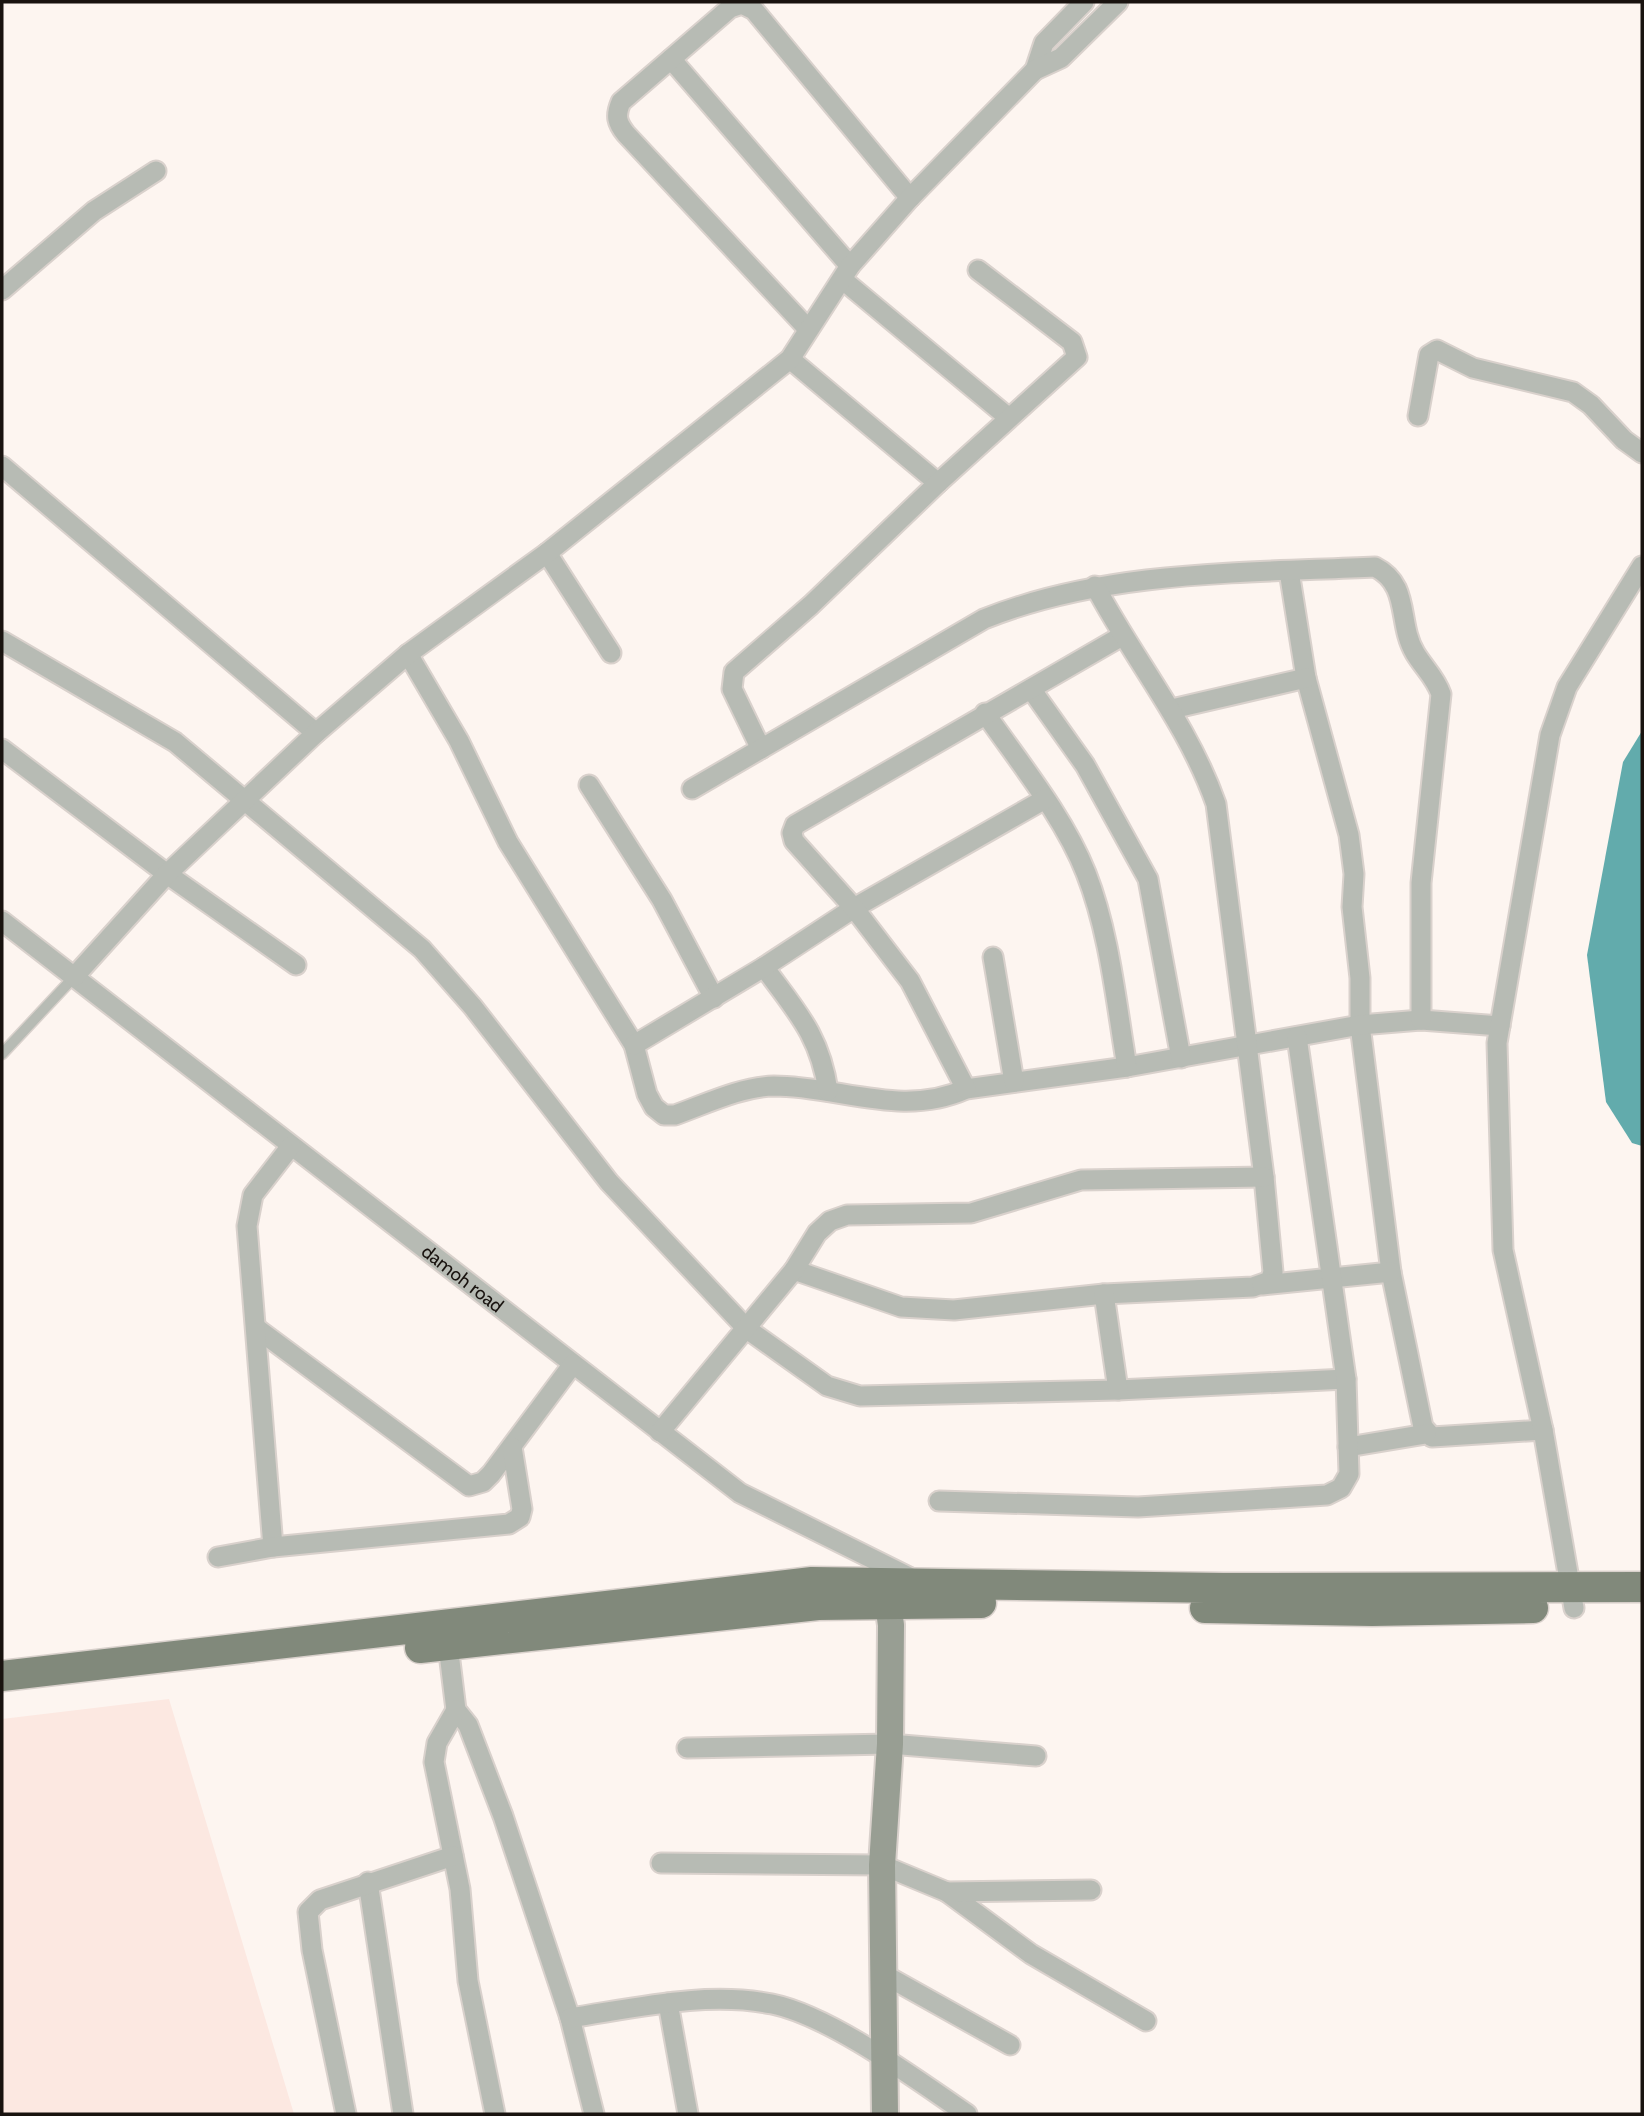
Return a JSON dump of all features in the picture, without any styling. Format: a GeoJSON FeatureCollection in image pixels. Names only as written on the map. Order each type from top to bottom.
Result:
{"type":"FeatureCollection","features":[{"type":"Feature","properties":{"kind":"main road"},"geometry":{"type":"LineString","coordinates":[[2,1676],[812,1582],[942,1603],[1306,1611],[1573,1597],[1642,1587]]}},
{"type":"Feature","properties":{"kind":"main road"},"geometry":{"type":"LineString","coordinates":[[2,1696],[818,1605],[887,1593],[918,1582],[1573,1597],[1642,1607]]}},
{"type":"Feature","properties":{"kind":"street"},"geometry":{"type":"LineString","coordinates":[[1035,70],[1044,43],[1084,2]]}},
{"type":"Feature","properties":{"kind":"street"},"geometry":{"type":"LineString","coordinates":[[74,977],[167,874],[316,733],[408,654],[547,553],[790,359],[846,273],[910,198],[1035,70],[1061,58],[1118,2]]}},
{"type":"Feature","properties":{"kind":"street"},"geometry":{"type":"LineString","coordinates":[[808,329],[618,125],[616,114],[621,102],[730,8],[743,4],[754,10],[910,198]]}},
{"type":"Feature","properties":{"kind":"street"},"geometry":{"type":"LineString","coordinates":[[671,59],[846,273],[1009,418]]}},
{"type":"Feature","properties":{"kind":"street"},"geometry":{"type":"LineString","coordinates":[[2,290],[94,211],[156,171]]}},
{"type":"Feature","properties":{"kind":"street"},"geometry":{"type":"LineString","coordinates":[[761,749],[732,689],[734,672],[811,605],[938,483],[1077,357],[1077,350],[1072,342],[978,270]]}},
{"type":"Feature","properties":{"kind":"street"},"geometry":{"type":"LineString","coordinates":[[1418,416],[1429,355],[1437,350],[1473,368],[1573,392],[1591,405],[1624,440],[1642,453]]}},
{"type":"Feature","properties":{"kind":"street"},"geometry":{"type":"LineString","coordinates":[[790,359],[938,483]]}},
{"type":"Feature","properties":{"kind":"street"},"geometry":{"type":"LineString","coordinates":[[2,466],[316,733]]}},
{"type":"Feature","properties":{"kind":"street"},"geometry":{"type":"LineString","coordinates":[[547,553],[611,653]]}},
{"type":"Feature","properties":{"kind":"street"},"geometry":{"type":"LineString","coordinates":[[1573,1597],[1544,1430],[1503,1250],[1497,1043],[1550,735],[1567,687],[1642,566]]}},
{"type":"Feature","properties":{"kind":"street"},"geometry":{"type":"LineString","coordinates":[[692,789],[984,619],[1021,604],[1095,586],[1375,567],[1390,574],[1399,592],[1414,652],[1434,677],[1441,694],[1421,883],[1421,1020]]}},
{"type":"Feature","properties":{"kind":"street"},"geometry":{"type":"LineString","coordinates":[[1289,571],[1306,678],[1349,835],[1354,874],[1352,907],[1360,978],[1360,1025],[1391,1272],[1426,1434]]}},
{"type":"Feature","properties":{"kind":"street"},"geometry":{"type":"LineString","coordinates":[[1095,586],[1162,701],[1172,709],[1204,769],[1216,804],[1264,1177],[1273,1272],[1270,1281],[1262,1285]]}},
{"type":"Feature","properties":{"kind":"street"},"geometry":{"type":"LineString","coordinates":[[966,1089],[909,981],[854,908],[794,841],[792,834],[795,825],[1122,636]]}},
{"type":"Feature","properties":{"kind":"street"},"geometry":{"type":"LineString","coordinates":[[2,640],[174,742],[246,799],[422,949],[473,1007],[609,1182],[747,1329],[827,1386],[860,1396],[1118,1390],[1346,1379]]}},
{"type":"Feature","properties":{"kind":"street"},"geometry":{"type":"LineString","coordinates":[[408,654],[459,741],[508,842],[634,1045],[647,1094],[654,1107],[664,1115],[675,1115],[754,1087],[828,1091],[897,1103],[950,1096],[966,1089],[1127,1068],[1360,1025],[1421,1020],[1500,1026]]}},
{"type":"Feature","properties":{"kind":"street"},"geometry":{"type":"LineString","coordinates":[[1172,709],[1306,678]]}},
{"type":"Feature","properties":{"kind":"street"},"geometry":{"type":"LineString","coordinates":[[1031,689],[1086,765],[1148,879],[1181,1058]]}},
{"type":"Feature","properties":{"kind":"street"},"geometry":{"type":"LineString","coordinates":[[985,713],[1045,799],[1085,871],[1101,921],[1127,1068]]}},
{"type":"Feature","properties":{"kind":"street"},"geometry":{"type":"LineString","coordinates":[[2,749],[167,874],[296,965]]}},
{"type":"Feature","properties":{"kind":"street"},"geometry":{"type":"LineString","coordinates":[[589,785],[662,900],[713,998]]}},
{"type":"Feature","properties":{"kind":"street"},"geometry":{"type":"LineString","coordinates":[[634,1045],[764,967],[854,908],[1045,799]]}},
{"type":"Feature","properties":{"kind":"street","name":"damoh road"},"geometry":{"type":"LineString","coordinates":[[2,921],[740,1493],[918,1582],[942,1603]]}},
{"type":"Feature","properties":{"kind":"street"},"geometry":{"type":"LineString","coordinates":[[993,957],[1014,1082]]}},
{"type":"Feature","properties":{"kind":"street"},"geometry":{"type":"LineString","coordinates":[[764,967],[813,1033],[824,1061],[828,1091]]}},
{"type":"Feature","properties":{"kind":"street"},"geometry":{"type":"LineString","coordinates":[[939,1501],[1138,1507],[1327,1495],[1341,1489],[1349,1474],[1346,1379],[1297,1037]]}},
{"type":"Feature","properties":{"kind":"street"},"geometry":{"type":"LineString","coordinates":[[273,1547],[248,1212],[253,1195],[264,1177],[291,1146]]}},
{"type":"Feature","properties":{"kind":"street"},"geometry":{"type":"LineString","coordinates":[[660,1432],[747,1329],[794,1270],[817,1233],[830,1221],[847,1215],[971,1213],[1082,1180],[1264,1177]]}},
{"type":"Feature","properties":{"kind":"street"},"geometry":{"type":"LineString","coordinates":[[794,1270],[901,1307],[954,1310],[1104,1294],[1262,1285],[1391,1272]]}},
{"type":"Feature","properties":{"kind":"street"},"geometry":{"type":"LineString","coordinates":[[1104,1294],[1118,1390]]}},
{"type":"Feature","properties":{"kind":"street"},"geometry":{"type":"LineString","coordinates":[[256,1328],[469,1486],[483,1482],[573,1364]]}},
{"type":"Feature","properties":{"kind":"street"},"geometry":{"type":"LineString","coordinates":[[1348,1447],[1426,1434],[1447,1437],[1544,1430]]}},
{"type":"Feature","properties":{"kind":"street"},"geometry":{"type":"LineString","coordinates":[[218,1557],[273,1547],[509,1524],[520,1517],[522,1509],[512,1447]]}},
{"type":"Feature","properties":{"kind":"street"},"geometry":{"type":"LineString","coordinates":[[884,2114],[882,1865],[890,1744],[887,1593]]}},
{"type":"Feature","properties":{"kind":"street"},"geometry":{"type":"LineString","coordinates":[[448,1645],[456,1710],[468,1725],[503,1816],[570,2018],[594,2114]]}},
{"type":"Feature","properties":{"kind":"street"},"geometry":{"type":"LineString","coordinates":[[456,1710],[440,1737],[434,1762],[460,1889],[468,1981],[495,2114]]}},
{"type":"Feature","properties":{"kind":"street"},"geometry":{"type":"LineString","coordinates":[[687,1748],[890,1744],[1035,1756]]}},
{"type":"Feature","properties":{"kind":"street"},"geometry":{"type":"LineString","coordinates":[[346,2114],[307,1923],[308,1912],[320,1900],[453,1856]]}},
{"type":"Feature","properties":{"kind":"street"},"geometry":{"type":"LineString","coordinates":[[661,1863],[882,1865],[947,1892],[1031,1954],[1146,2021]]}},
{"type":"Feature","properties":{"kind":"street"},"geometry":{"type":"LineString","coordinates":[[368,1882],[403,2114]]}},
{"type":"Feature","properties":{"kind":"street"},"geometry":{"type":"LineString","coordinates":[[947,1892],[1091,1890]]}},
{"type":"Feature","properties":{"kind":"street"},"geometry":{"type":"LineString","coordinates":[[883,1974],[1010,2045]]}},
{"type":"Feature","properties":{"kind":"street"},"geometry":{"type":"LineString","coordinates":[[570,2018],[668,2003],[714,2000],[773,2004],[811,2018],[883,2058],[967,2114]]}},
{"type":"Feature","properties":{"kind":"street"},"geometry":{"type":"LineString","coordinates":[[668,2003],[688,2114]]}},
{"type":"Feature","properties":{"kind":"lane"},"geometry":{"type":"LineString","coordinates":[[2,1054],[74,977]]}},
{"type":"Feature","properties":{"kind":"shaded area"},"geometry":{"type":"Polygon","coordinates":[[[169,1699],[294,2114],[2,2114],[2,1719],[169,1699]]]}},
{"type":"Feature","properties":{"kind":"water"},"geometry":{"type":"Polygon","coordinates":[[[1642,731],[1642,1146],[1632,1143],[1606,1102],[1587,955],[1623,762],[1642,731]]]}}]}
